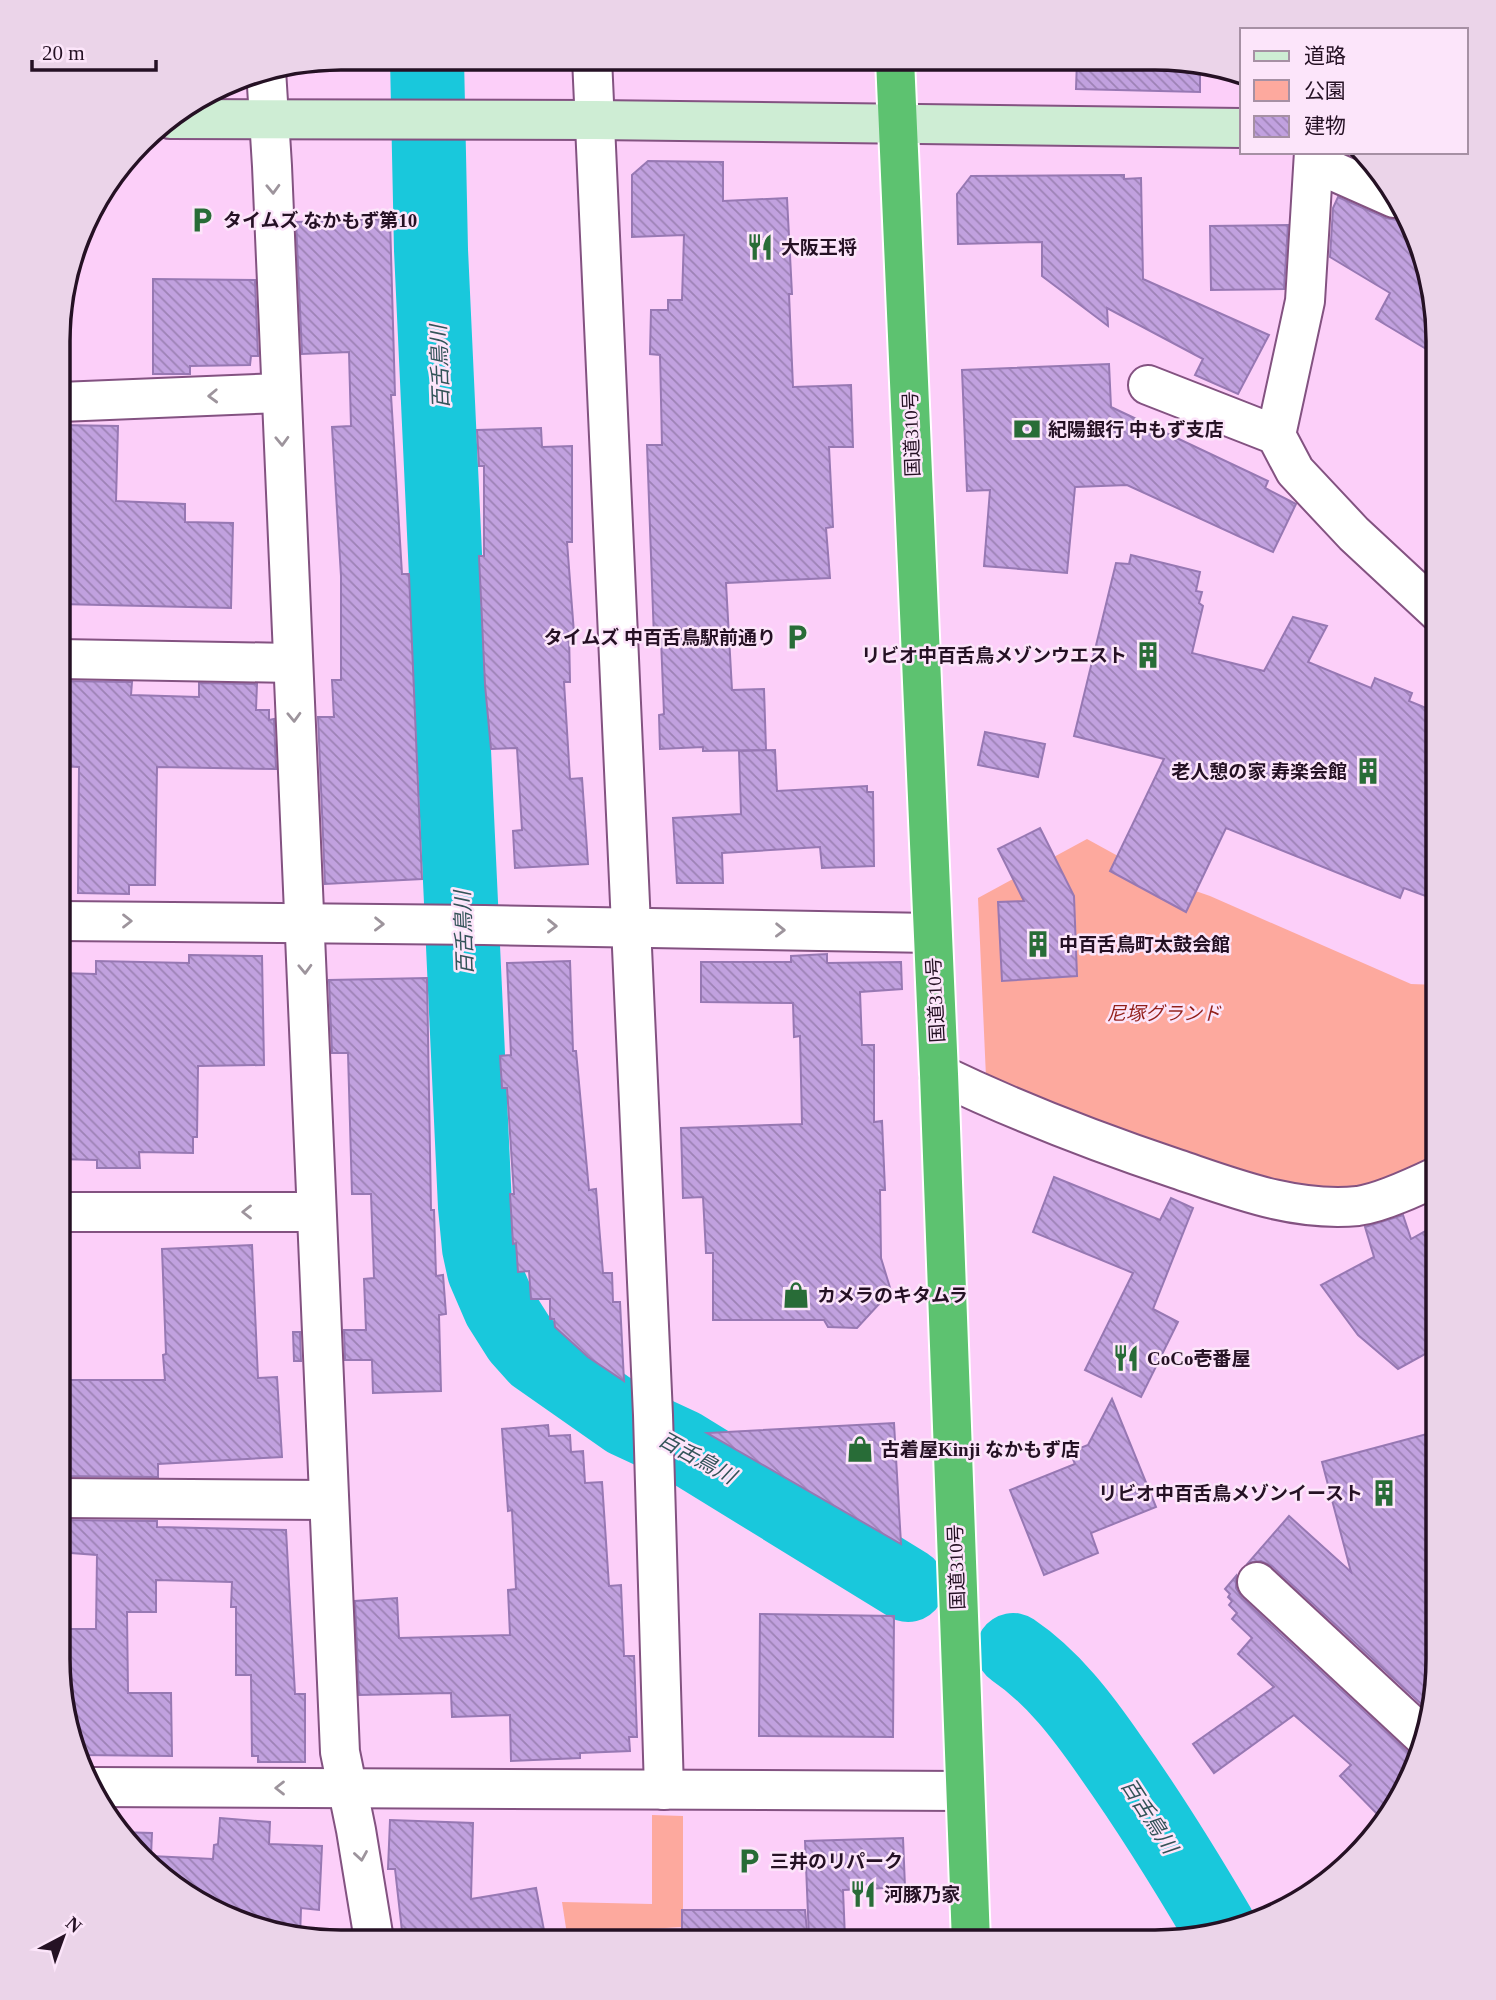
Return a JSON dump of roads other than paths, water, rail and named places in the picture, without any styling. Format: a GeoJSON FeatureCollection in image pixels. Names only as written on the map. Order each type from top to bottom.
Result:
{"type":"FeatureCollection","features":[{"type":"Feature","properties":{"kind":"highway","name":"国道310号"},"geometry":{"type":"LineString","coordinates":[[896,70],[939,1074],[970,1930]]}},
{"type":"Feature","properties":{"kind":"street"},"geometry":{"type":"LineString","coordinates":[[592,70],[653,1415],[664,1790]]}},
{"type":"Feature","properties":{"kind":"street"},"geometry":{"type":"LineString","coordinates":[[266,80],[340,1752],[372,1930]]}},
{"type":"Feature","properties":{"kind":"street"},"geometry":{"type":"LineString","coordinates":[[186,119],[594,120],[1240,128]]}},
{"type":"Feature","properties":{"kind":"street"},"geometry":{"type":"LineString","coordinates":[[1380,191],[1314,158],[1305,300],[1276,435],[1295,471],[1354,534],[1426,601]]}},
{"type":"Feature","properties":{"kind":"street"},"geometry":{"type":"LineString","coordinates":[[1148,385],[1276,435]]}},
{"type":"Feature","properties":{"kind":"street"},"geometry":{"type":"LineString","coordinates":[[70,402],[281,393]]}},
{"type":"Feature","properties":{"kind":"street"},"geometry":{"type":"LineString","coordinates":[[70,659],[292,663]]}},
{"type":"Feature","properties":{"kind":"street"},"geometry":{"type":"LineString","coordinates":[[70,921],[932,933]]}},
{"type":"Feature","properties":{"kind":"street"},"geometry":{"type":"LineString","coordinates":[[939,1074],[997,1102],[1083,1135],[1268,1199],[1312,1207],[1361,1206],[1426,1182]]}},
{"type":"Feature","properties":{"kind":"street"},"geometry":{"type":"LineString","coordinates":[[70,1212],[316,1212]]}},
{"type":"Feature","properties":{"kind":"street"},"geometry":{"type":"LineString","coordinates":[[70,1498],[328,1500]]}},
{"type":"Feature","properties":{"kind":"street"},"geometry":{"type":"LineString","coordinates":[[1257,1582],[1417,1730]]}},
{"type":"Feature","properties":{"kind":"street"},"geometry":{"type":"LineString","coordinates":[[102,1787],[964,1791]]}},
{"type":"Feature","properties":{"kind":"waterway","name":"百舌鳥川"},"geometry":{"type":"LineString","coordinates":[[427,70],[431,250],[475,1207],[484,1271],[500,1308],[519,1338],[536,1357],[626,1420],[682,1446],[908,1585]]}},
{"type":"Feature","properties":{"kind":"waterway","name":"百舌鳥川"},"geometry":{"type":"LineString","coordinates":[[1013,1650],[1054,1685],[1089,1727],[1153,1819],[1217,1923]]}},
{"type":"Feature","properties":{"kind":"place","name":"タイムズ なかもず第10"},"geometry":{"type":"Point","coordinates":[202,220]}},
{"type":"Feature","properties":{"kind":"place","name":"大阪王将"},"geometry":{"type":"Point","coordinates":[760,247]}},
{"type":"Feature","properties":{"kind":"place","name":"紀陽銀行 中もず支店"},"geometry":{"type":"Point","coordinates":[1027,429]}},
{"type":"Feature","properties":{"kind":"place","name":"タイムズ 中百舌鳥駅前通り"},"geometry":{"type":"Point","coordinates":[797,637]}},
{"type":"Feature","properties":{"kind":"place","name":"リビオ中百舌鳥メゾンウエスト"},"geometry":{"type":"Point","coordinates":[1148,655]}},
{"type":"Feature","properties":{"kind":"place","name":"老人憩の家 寿楽会館"},"geometry":{"type":"Point","coordinates":[1368,771]}},
{"type":"Feature","properties":{"kind":"place","name":"中百舌鳥町太鼓会館"},"geometry":{"type":"Point","coordinates":[1038,944]}},
{"type":"Feature","properties":{"kind":"place","name":"カメラのキタムラ"},"geometry":{"type":"Point","coordinates":[796,1295]}},
{"type":"Feature","properties":{"kind":"place","name":"CoCo壱番屋"},"geometry":{"type":"Point","coordinates":[1126,1358]}},
{"type":"Feature","properties":{"kind":"place","name":"古着屋Kinji なかもず店"},"geometry":{"type":"Point","coordinates":[860,1449]}},
{"type":"Feature","properties":{"kind":"place","name":"リビオ中百舌鳥メゾンイースト"},"geometry":{"type":"Point","coordinates":[1384,1493]}},
{"type":"Feature","properties":{"kind":"place","name":"三井のリパーク"},"geometry":{"type":"Point","coordinates":[749,1861]}},
{"type":"Feature","properties":{"kind":"place","name":"河豚乃家"},"geometry":{"type":"Point","coordinates":[863,1894]}},
{"type":"Feature","properties":{"kind":"park label","name":"尼塚グランド"},"geometry":{"type":"Point","coordinates":[1164,1013]}}]}
